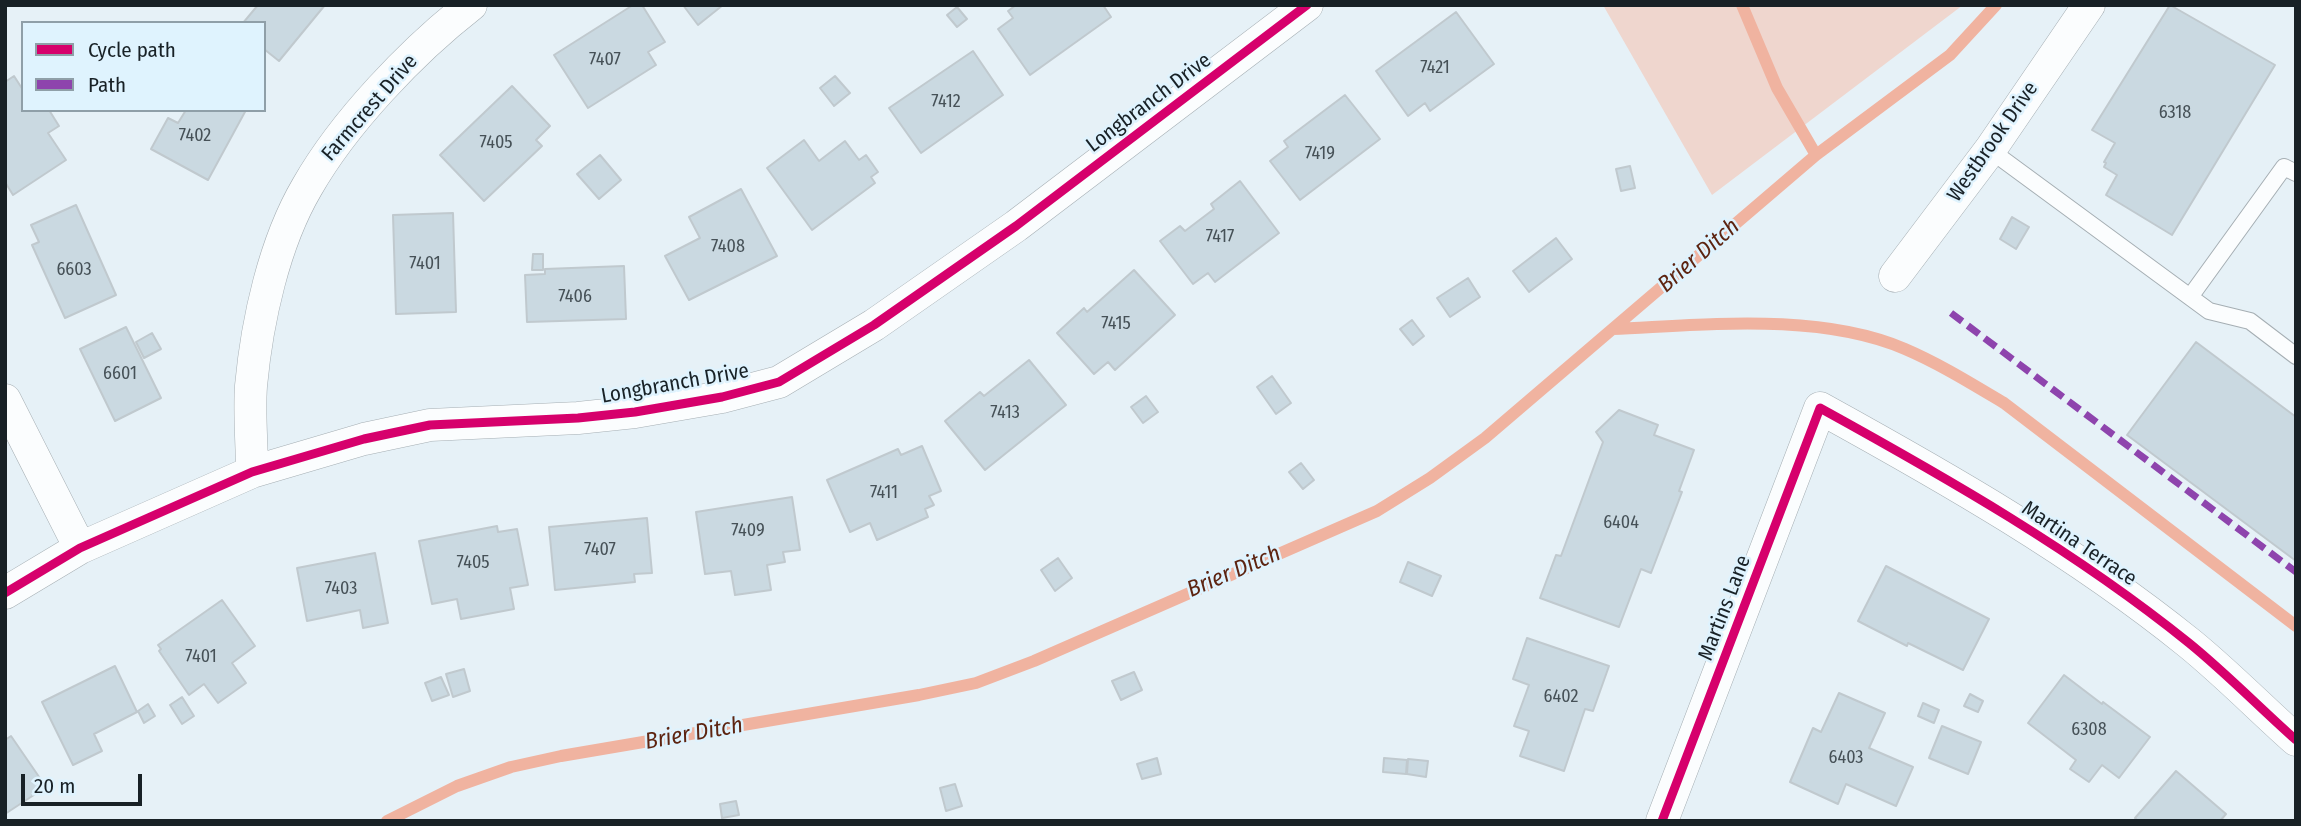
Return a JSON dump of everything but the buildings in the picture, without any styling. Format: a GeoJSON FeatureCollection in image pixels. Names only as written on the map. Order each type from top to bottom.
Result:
{"type":"FeatureCollection","features":[{"type":"Feature","properties":{"kind":"street","name":"Farmcrest Drive"},"geometry":{"type":"LineString","coordinates":[[252,472],[251,388],[263,306],[284,237],[305,189],[332,146],[391,78],[471,5]]}},
{"type":"Feature","properties":{"kind":"street","name":"Longbranch Drive"},"geometry":{"type":"LineString","coordinates":[[5,593],[80,548],[252,472],[364,439],[430,425],[578,418],[635,412],[722,397],[779,382],[874,326],[1016,226],[1307,5]]}},
{"type":"Feature","properties":{"kind":"street","name":"Westbrook Drive"},"geometry":{"type":"LineString","coordinates":[[1895,276],[1990,149],[2089,5]]}},
{"type":"Feature","properties":{"kind":"street"},"geometry":{"type":"LineString","coordinates":[[5,400],[80,548]]}},
{"type":"Feature","properties":{"kind":"street","name":"Martina Terrace"},"geometry":{"type":"LineString","coordinates":[[1819,408],[1959,486],[2050,543],[2190,644],[2296,740]]}},
{"type":"Feature","properties":{"kind":"street","name":"Martins Lane"},"geometry":{"type":"LineString","coordinates":[[1662,821],[1819,408]]}},
{"type":"Feature","properties":{"kind":"lane"},"geometry":{"type":"LineString","coordinates":[[1990,149],[2209,311],[2250,321],[2296,356]]}},
{"type":"Feature","properties":{"kind":"lane"},"geometry":{"type":"LineString","coordinates":[[2190,296],[2284,167],[2296,173]]}},
{"type":"Feature","properties":{"kind":"shaded area"},"geometry":{"type":"Polygon","coordinates":[[[1603,5],[1963,5],[1712,195],[1603,5]]]}},
{"type":"Feature","properties":{"kind":"waterway","name":"Brier Ditch"},"geometry":{"type":"LineString","coordinates":[[387,821],[457,786],[511,767],[976,683],[1034,661],[1377,511],[1430,478],[1485,438],[1816,155],[1777,88],[1742,5]]}},
{"type":"Feature","properties":{"kind":"waterway"},"geometry":{"type":"LineString","coordinates":[[1816,155],[1950,55],[1996,5]]}},
{"type":"Feature","properties":{"kind":"waterway"},"geometry":{"type":"LineString","coordinates":[[1613,329],[1723,324],[1799,325],[1872,337],[1905,349],[2004,403],[2296,626]]}},
{"type":"Feature","properties":{"kind":"marked path"},"geometry":{"type":"LineString","coordinates":[[1951,313],[2296,572]]}},
{"type":"Feature","properties":{"kind":"cycle path"},"geometry":{"type":"LineString","coordinates":[[5,593],[80,548],[252,472],[364,439],[430,425],[578,418],[635,412],[722,397],[779,382],[874,325],[1016,226],[1307,5]]}},
{"type":"Feature","properties":{"kind":"cycle path"},"geometry":{"type":"LineString","coordinates":[[1662,821],[1820,408],[1963,489],[2101,577],[2203,654],[2296,740]]}}]}
